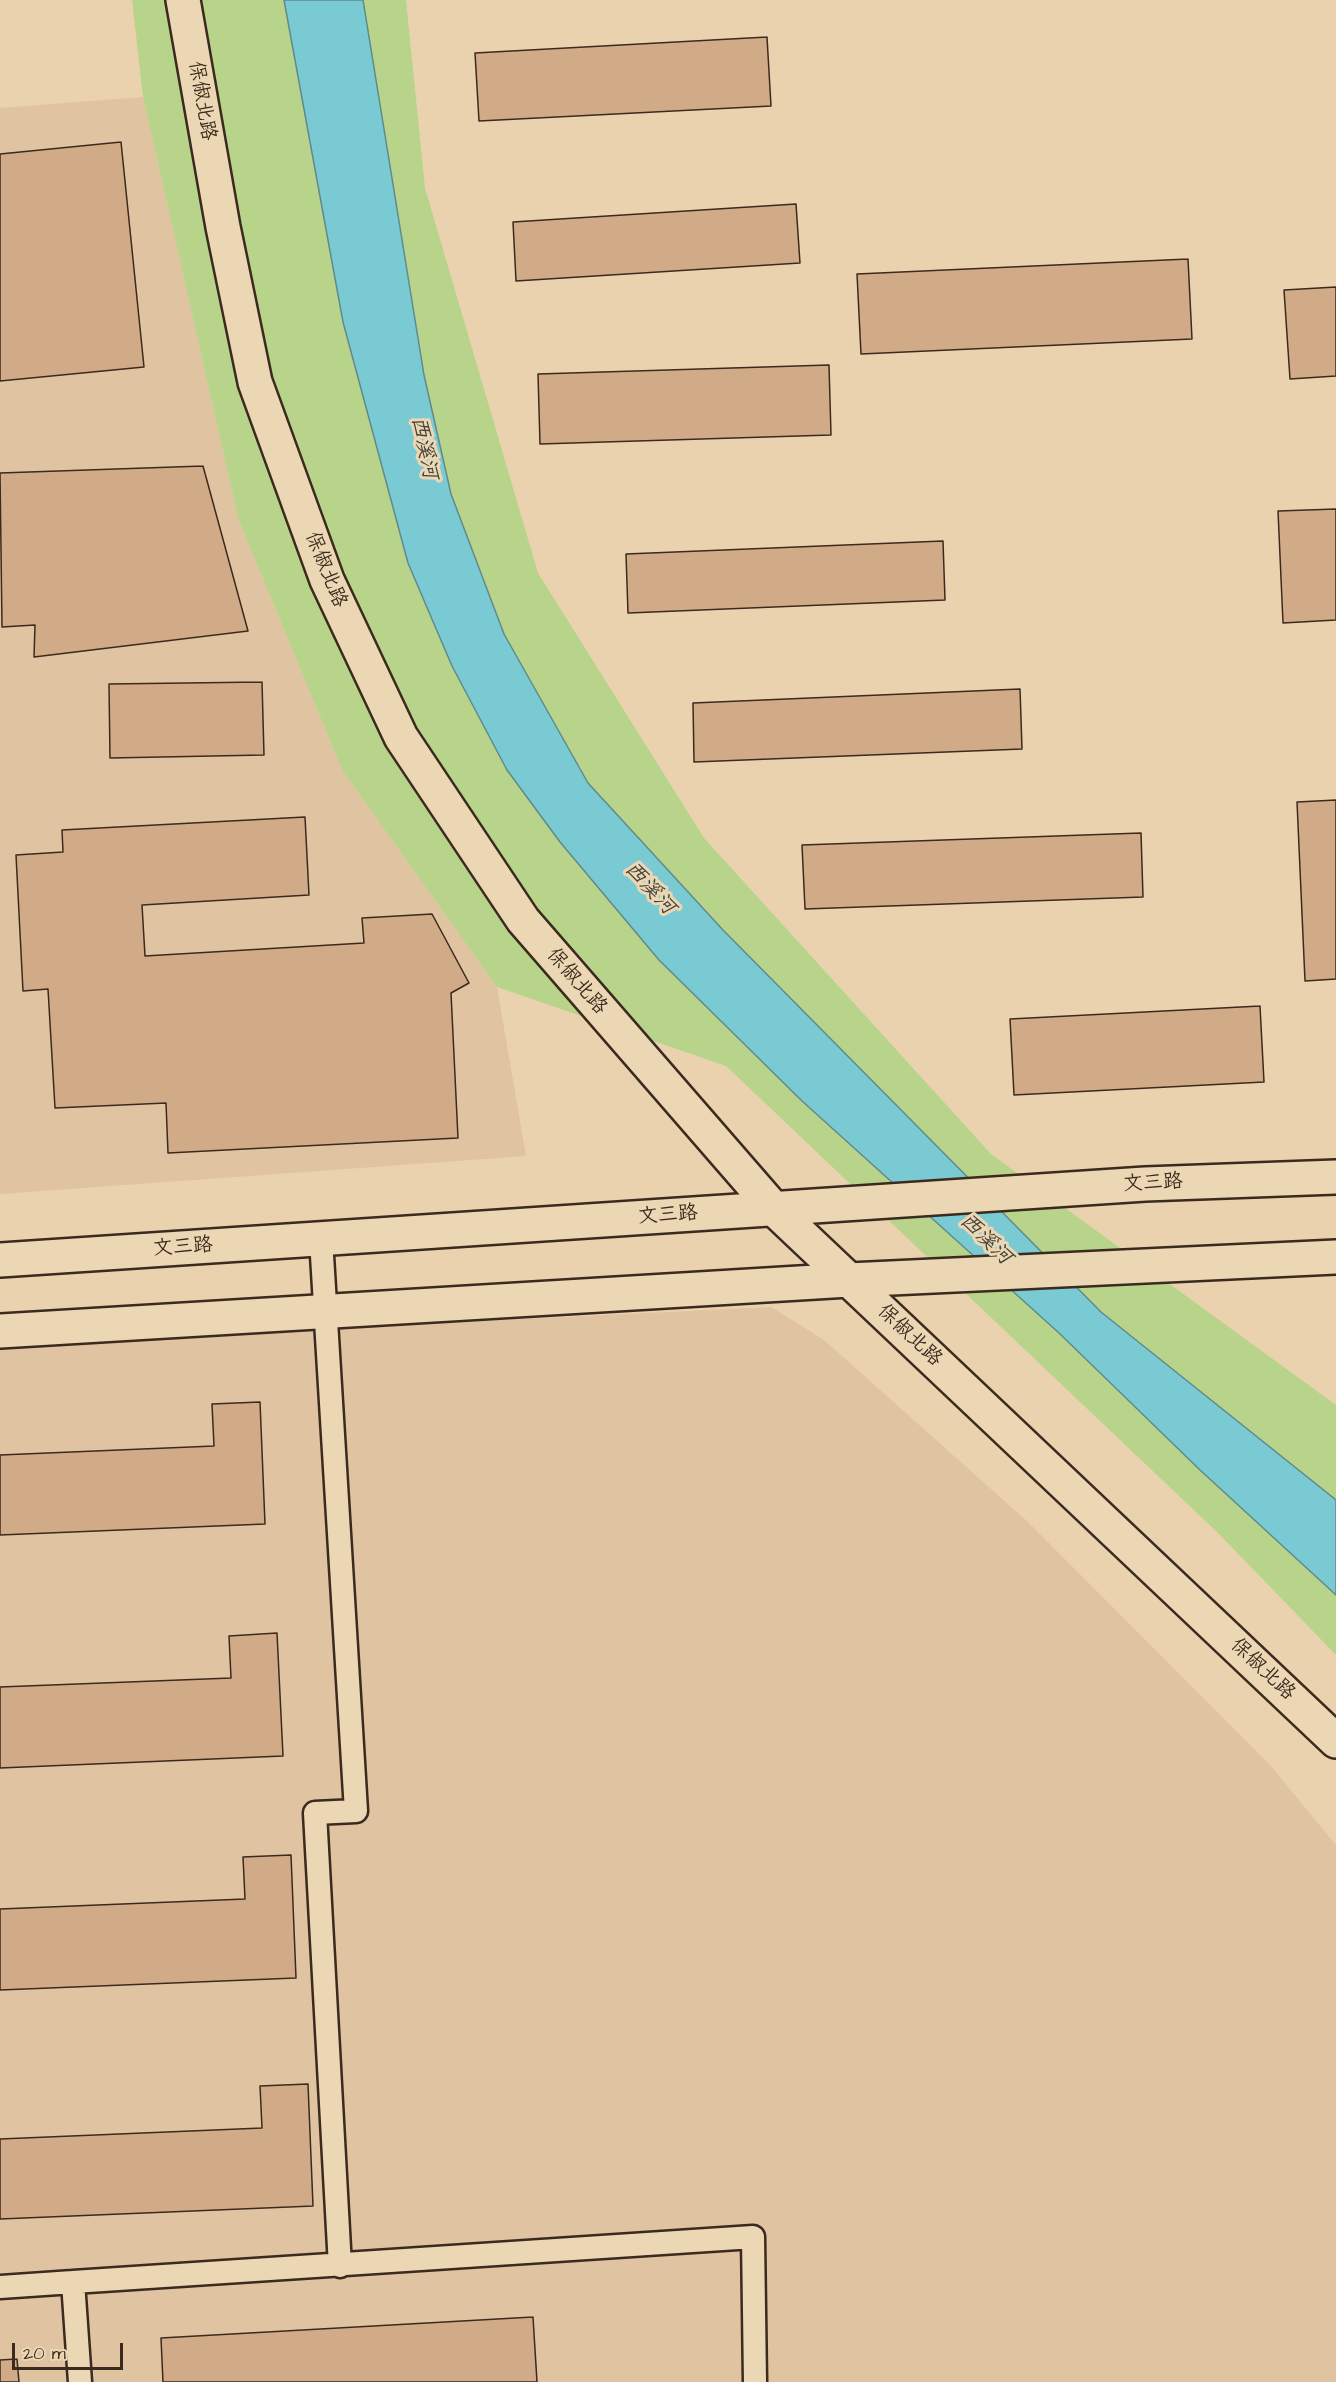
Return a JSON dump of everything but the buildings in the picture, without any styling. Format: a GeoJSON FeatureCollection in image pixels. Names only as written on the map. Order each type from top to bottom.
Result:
{"type":"FeatureCollection","features":[{"type":"Feature","properties":{"kind":"main road","name":"保俶北路"},"geometry":{"type":"LineString","coordinates":[[183,0],[223,227],[255,382],[327,580],[400,737],[523,920],[774,1209],[1336,1741]]}},
{"type":"Feature","properties":{"kind":"main road","name":"文三路"},"geometry":{"type":"LineString","coordinates":[[0,1260],[1145,1184],[1336,1177]]}},
{"type":"Feature","properties":{"kind":"main road"},"geometry":{"type":"LineString","coordinates":[[0,1331],[849,1280],[1336,1257]]}},
{"type":"Feature","properties":{"kind":"lane"},"geometry":{"type":"LineString","coordinates":[[321,1239],[356,1811],[315,1813],[340,2266]]}},
{"type":"Feature","properties":{"kind":"lane"},"geometry":{"type":"LineString","coordinates":[[0,2287],[753,2237],[755,2382]]}},
{"type":"Feature","properties":{"kind":"lane"},"geometry":{"type":"LineString","coordinates":[[74,2282],[80,2382]]}},
{"type":"Feature","properties":{"kind":"shaded area"},"geometry":{"type":"Polygon","coordinates":[[[143,97],[238,518],[342,770],[497,987],[526,1156],[0,1194],[0,108],[143,97]]]}},
{"type":"Feature","properties":{"kind":"shaded area"},"geometry":{"type":"Polygon","coordinates":[[[771,1307],[824,1340],[1028,1522],[1270,1765],[1336,1845],[1336,2382],[0,2382],[0,1344],[771,1307]]]}},
{"type":"Feature","properties":{"kind":"green space"},"geometry":{"type":"Polygon","coordinates":[[[132,0],[406,0],[425,188],[538,573],[704,838],[991,1154],[1336,1405],[1336,1655],[1218,1533],[726,1066],[497,987],[342,770],[238,518],[143,97],[132,0]]]}},
{"type":"Feature","properties":{"kind":"water","name":"西溪河"},"geometry":{"type":"Polygon","coordinates":[[[284,0],[363,0],[424,375],[451,494],[504,634],[588,783],[723,930],[1101,1312],[1336,1500],[1336,1595],[1200,1470],[1059,1333],[802,1101],[659,960],[560,842],[507,770],[452,666],[408,563],[343,322],[284,0]]]}}]}
